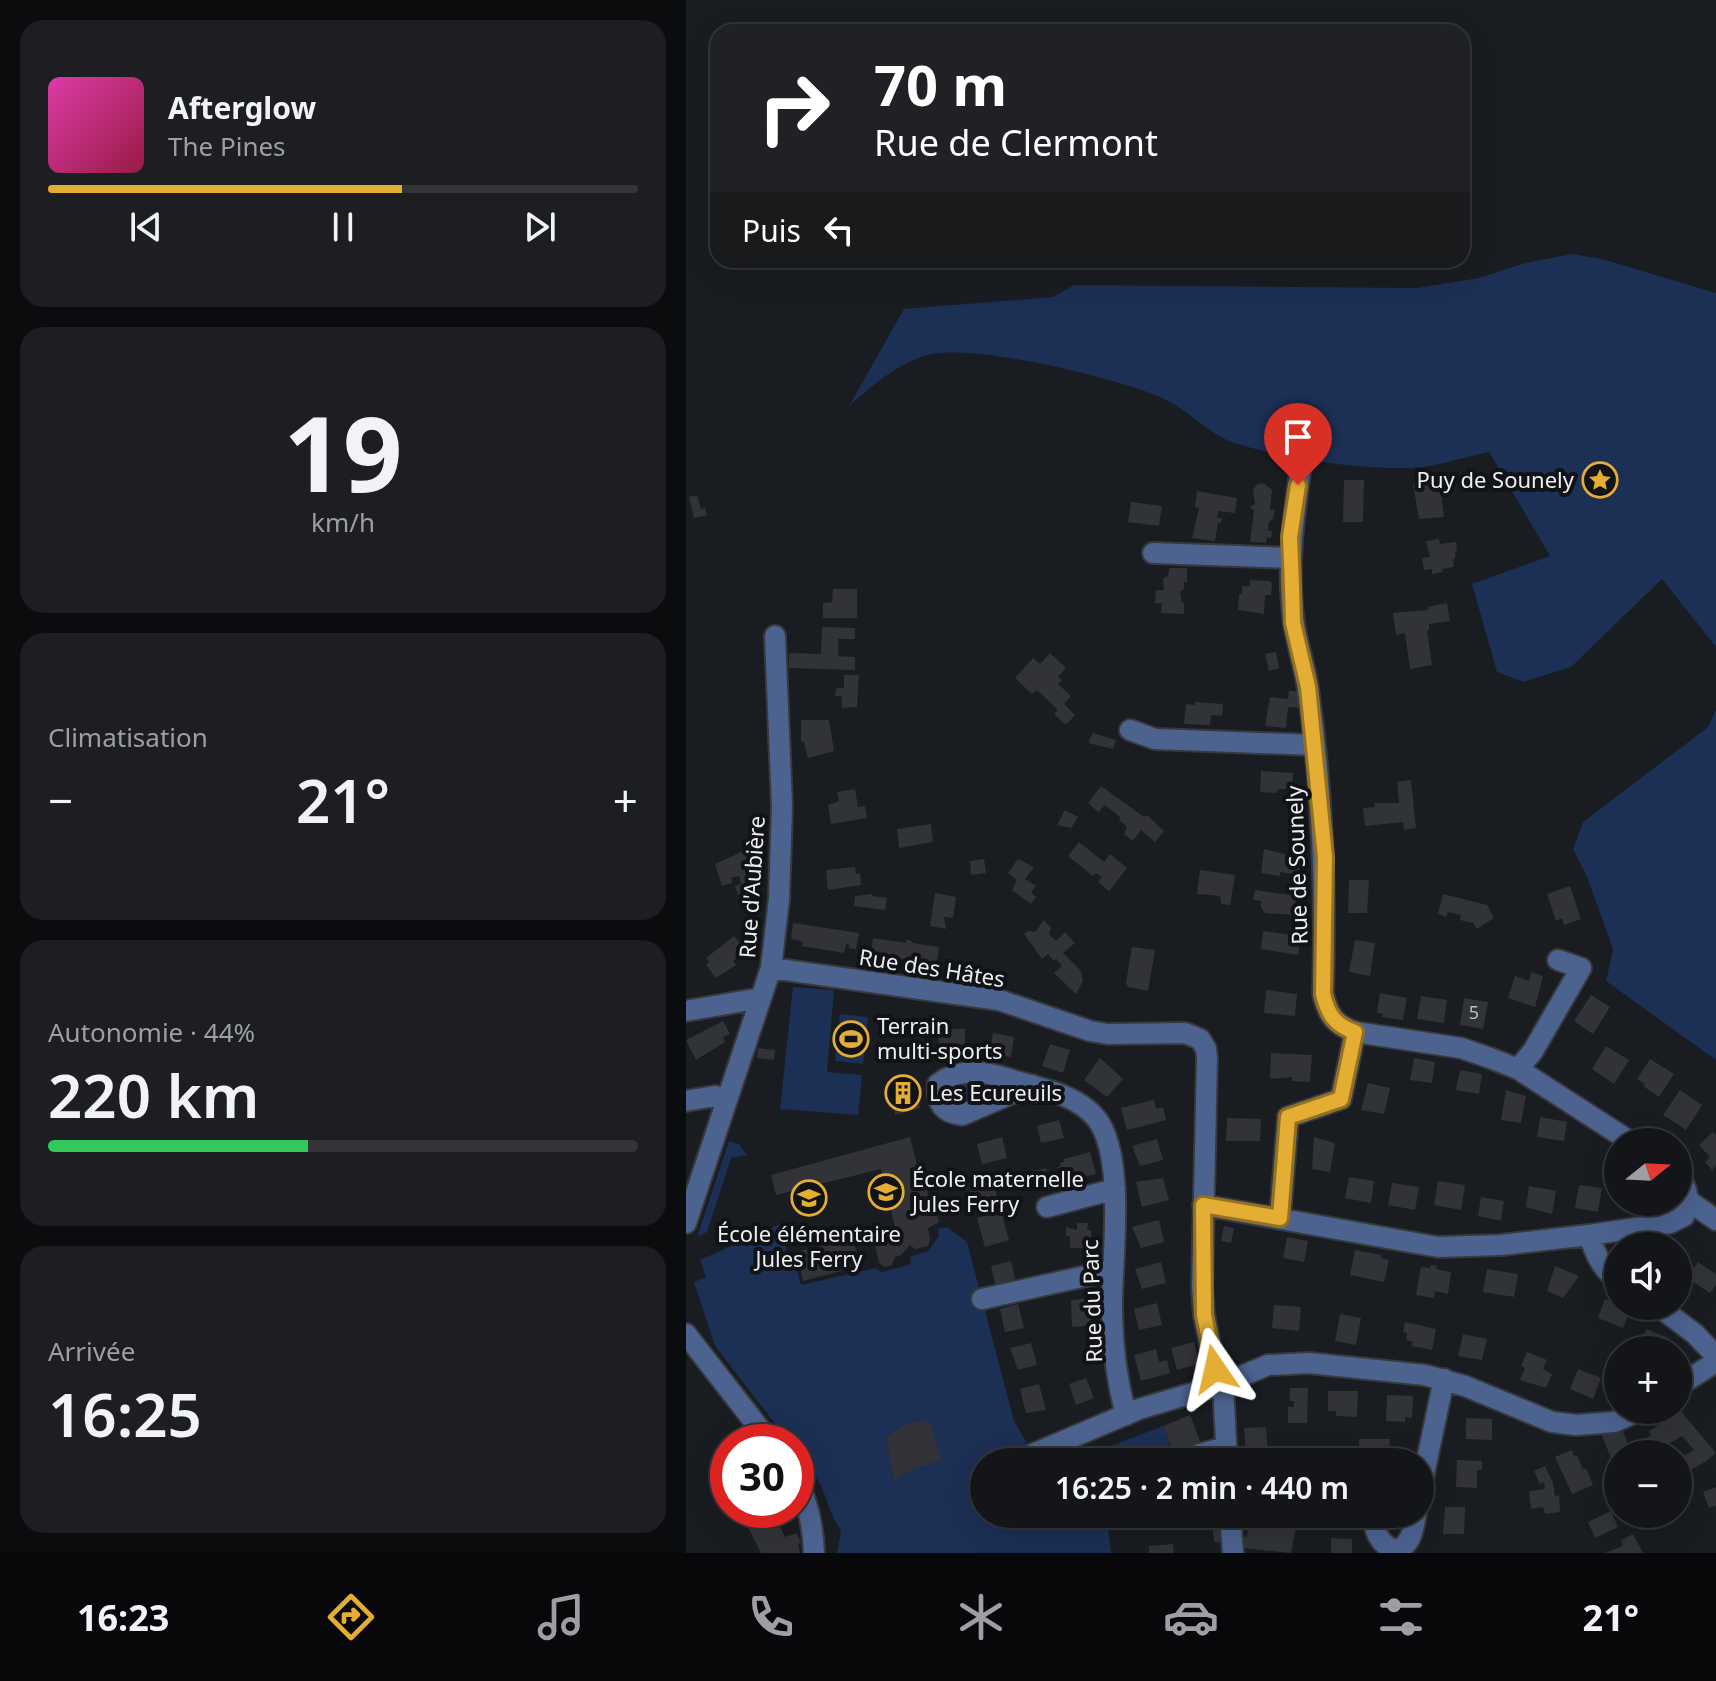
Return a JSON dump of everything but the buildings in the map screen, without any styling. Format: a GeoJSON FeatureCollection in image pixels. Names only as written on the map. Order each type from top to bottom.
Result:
{"type":"FeatureCollection","features":[{"type":"Feature","properties":{"kind":"street","name":"Rue de Sounely"},"geometry":{"type":"LineString","coordinates":[[1302,459],[1290,537],[1293,623],[1308,687],[1325,857],[1323,994],[1328,1012],[1339,1026],[1355,1032]]}},
{"type":"Feature","properties":{"kind":"street"},"geometry":{"type":"LineString","coordinates":[[1153,553],[1291,558]]}},
{"type":"Feature","properties":{"kind":"street","name":"Rue d'Aubière"},"geometry":{"type":"LineString","coordinates":[[686,1223],[771,968],[779,899],[782,807],[775,636]]}},
{"type":"Feature","properties":{"kind":"street"},"geometry":{"type":"LineString","coordinates":[[1130,730],[1155,739],[1314,745]]}},
{"type":"Feature","properties":{"kind":"street"},"geometry":{"type":"LineString","coordinates":[[1518,1069],[1533,1051],[1581,968],[1558,960]]}},
{"type":"Feature","properties":{"kind":"street","name":"Rue des Hâtes"},"geometry":{"type":"LineString","coordinates":[[771,968],[999,1000],[1090,1031],[1108,1034],[1185,1033],[1200,1039],[1207,1058],[1203,1205]]}},
{"type":"Feature","properties":{"kind":"street"},"geometry":{"type":"LineString","coordinates":[[686,1011],[761,998]]}},
{"type":"Feature","properties":{"kind":"street"},"geometry":{"type":"LineString","coordinates":[[1280,1218],[1288,1117],[1341,1099],[1355,1032],[1461,1048],[1518,1069],[1609,1128]]}},
{"type":"Feature","properties":{"kind":"street","name":"Rue du Parc"},"geometry":{"type":"LineString","coordinates":[[1032,1085],[1064,1095],[1096,1118],[1112,1155],[1115,1189],[1112,1309],[1126,1415]]}},
{"type":"Feature","properties":{"kind":"street"},"geometry":{"type":"LineString","coordinates":[[686,1101],[715,1096],[727,1099]]}},
{"type":"Feature","properties":{"kind":"street"},"geometry":{"type":"LineString","coordinates":[[1047,1207],[1115,1189]]}},
{"type":"Feature","properties":{"kind":"street"},"geometry":{"type":"LineString","coordinates":[[1692,1203],[1716,1220]]}},
{"type":"Feature","properties":{"kind":"street"},"geometry":{"type":"LineString","coordinates":[[1227,1448],[1223,1384],[1215,1369],[1204,1315],[1203,1205],[1438,1247],[1489,1246],[1589,1235],[1670,1223],[1684,1216]]}},
{"type":"Feature","properties":{"kind":"street"},"geometry":{"type":"LineString","coordinates":[[1589,1235],[1604,1266]]}},
{"type":"Feature","properties":{"kind":"street"},"geometry":{"type":"LineString","coordinates":[[982,1299],[1113,1270]]}},
{"type":"Feature","properties":{"kind":"street"},"geometry":{"type":"LineString","coordinates":[[1676,1320],[1716,1356]]}},
{"type":"Feature","properties":{"kind":"street"},"geometry":{"type":"LineString","coordinates":[[686,1334],[756,1424]]}},
{"type":"Feature","properties":{"kind":"street"},"geometry":{"type":"LineString","coordinates":[[1692,1377],[1716,1362]]}},
{"type":"Feature","properties":{"kind":"street"},"geometry":{"type":"LineString","coordinates":[[1047,1448],[1126,1415],[1223,1384],[1268,1365],[1309,1363],[1425,1375],[1444,1379],[1552,1422],[1576,1425],[1604,1423]]}},
{"type":"Feature","properties":{"kind":"street"},"geometry":{"type":"LineString","coordinates":[[1429,1448],[1444,1379]]}},
{"type":"Feature","properties":{"kind":"street"},"geometry":{"type":"LineString","coordinates":[[813,1528],[814,1553]]}},
{"type":"Feature","properties":{"kind":"street"},"geometry":{"type":"LineString","coordinates":[[1231,1528],[1233,1553]]}},
{"type":"Feature","properties":{"kind":"street"},"geometry":{"type":"LineString","coordinates":[[1375,1528],[1377,1537],[1385,1546],[1396,1551],[1411,1538],[1413,1528]]}},
{"type":"Feature","properties":{"kind":"shaded area"},"geometry":{"type":"Polygon","coordinates":[[[1572,254],[1602,259],[1716,293],[1716,647],[1662,579],[1571,667],[1523,682],[1497,672],[1472,584],[1550,556],[1489,452],[1411,468],[1344,465],[1296,458],[1232,442],[1166,400],[1145,391],[1045,364],[974,354],[945,353],[913,360],[884,377],[849,406],[904,309],[1053,297],[1074,285],[1417,288],[1479,278],[1525,263],[1572,254]]]}},
{"type":"Feature","properties":{"kind":"shaded area"},"geometry":{"type":"Polygon","coordinates":[[[1716,710],[1716,1060],[1606,981],[1613,949],[1587,877],[1573,849],[1583,822],[1708,727],[1716,710]]]}},
{"type":"Feature","properties":{"kind":"shaded area"},"geometry":{"type":"Polygon","coordinates":[[[793,987],[834,990],[827,1072],[862,1075],[858,1115],[780,1109],[793,987]]]}},
{"type":"Feature","properties":{"kind":"shaded area","name":"Terrain multi-sports"},"geometry":{"type":"Polygon","coordinates":[[[840,1014],[868,1017],[863,1064],[835,1061],[840,1014]]]}},
{"type":"Feature","properties":{"kind":"shaded area"},"geometry":{"type":"Polygon","coordinates":[[[954,1080],[985,1081],[992,1089],[988,1094],[960,1106],[945,1099],[947,1085],[954,1080]]]}},
{"type":"Feature","properties":{"kind":"shaded area"},"geometry":{"type":"Polygon","coordinates":[[[729,1141],[739,1144],[747,1155],[731,1158],[707,1232],[697,1237],[729,1141]]]}},
{"type":"Feature","properties":{"kind":"shaded area"},"geometry":{"type":"Polygon","coordinates":[[[780,1224],[788,1256],[794,1258],[801,1285],[876,1268],[882,1272],[911,1264],[910,1257],[928,1251],[939,1236],[938,1229],[947,1227],[967,1242],[1014,1421],[1030,1448],[970,1448],[970,1528],[1108,1528],[1111,1553],[837,1553],[841,1530],[814,1475],[814,1424],[775,1424],[715,1346],[694,1282],[706,1277],[700,1260],[780,1224]]]}},
{"type":"Feature","properties":{"kind":"shaded area"},"geometry":{"type":"Polygon","coordinates":[[[1163,1426],[1170,1445],[1162,1448],[1106,1448],[1163,1426]]]}},
{"type":"Feature","properties":{"kind":"place","name":"Puy de Sounely"},"geometry":{"type":"Point","coordinates":[1600,480]}},
{"type":"Feature","properties":{"kind":"place","name":"Terrain multi-sports"},"geometry":{"type":"Point","coordinates":[851,1039]}},
{"type":"Feature","properties":{"kind":"place","name":"Les Ecureuils"},"geometry":{"type":"Point","coordinates":[903,1093]}},
{"type":"Feature","properties":{"kind":"place","name":"École maternelle Jules Ferry"},"geometry":{"type":"Point","coordinates":[886,1192]}},
{"type":"Feature","properties":{"kind":"place","name":"École élémentaire Jules Ferry"},"geometry":{"type":"Point","coordinates":[809,1198]}},
{"type":"Feature","properties":{"kind":"route"},"geometry":{"type":"LineString","coordinates":[[1215,1369],[1204,1315],[1203,1205],[1280,1218],[1288,1117],[1341,1099],[1355,1032],[1339,1026],[1328,1012],[1323,994],[1325,857],[1308,687],[1293,623],[1290,537],[1298,485]]}}]}
